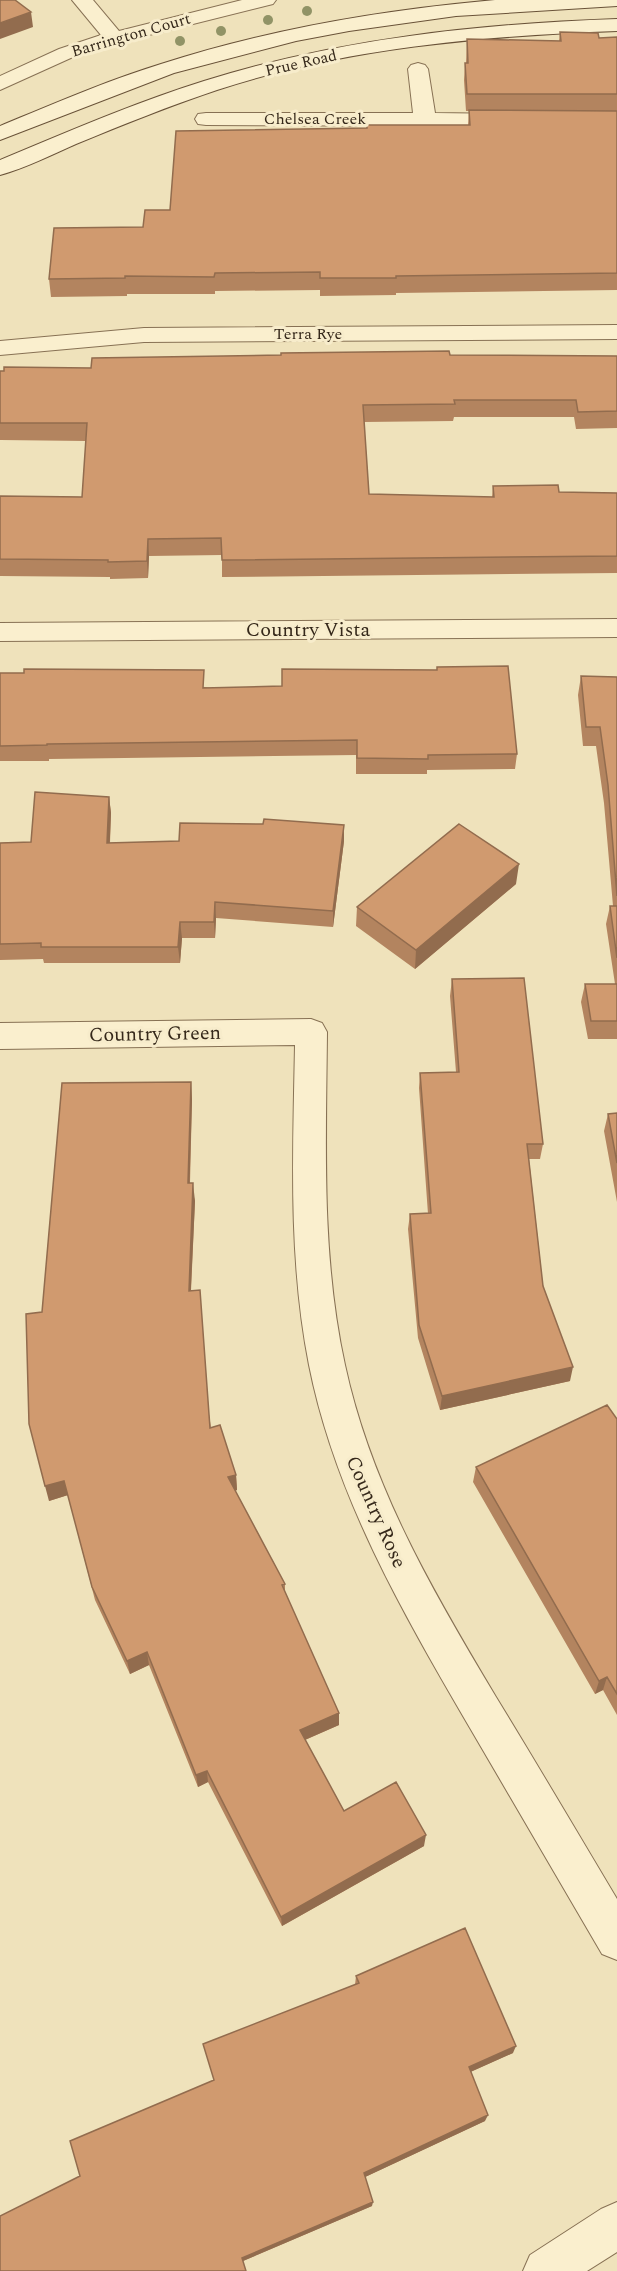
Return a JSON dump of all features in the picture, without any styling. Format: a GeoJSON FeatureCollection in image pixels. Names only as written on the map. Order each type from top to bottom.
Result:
{"type":"FeatureCollection","features":[{"type":"Feature","properties":{"kind":"street"},"geometry":{"type":"LineString","coordinates":[[82,0],[114,38]]}},
{"type":"Feature","properties":{"kind":"street","name":"Barrington Court"},"geometry":{"type":"LineString","coordinates":[[0,84],[66,53],[114,38],[266,0]]}},
{"type":"Feature","properties":{"kind":"street","name":"Prue Road"},"geometry":{"type":"LineString","coordinates":[[0,134],[108,89],[180,64],[288,37],[390,18],[573,1],[617,0]]}},
{"type":"Feature","properties":{"kind":"street"},"geometry":{"type":"LineString","coordinates":[[573,1],[581,26]]}},
{"type":"Feature","properties":{"kind":"street","name":"Prue Road"},"geometry":{"type":"LineString","coordinates":[[0,168],[136,110],[214,84],[307,61],[407,41],[617,25]]}},
{"type":"Feature","properties":{"kind":"street"},"geometry":{"type":"LineString","coordinates":[[418,69],[425,120]]}},
{"type":"Feature","properties":{"kind":"street","name":"Chelsea Creek"},"geometry":{"type":"LineString","coordinates":[[206,119],[538,120]]}},
{"type":"Feature","properties":{"kind":"street","name":"Terra Rye"},"geometry":{"type":"LineString","coordinates":[[0,348],[144,335],[617,332]]}},
{"type":"Feature","properties":{"kind":"street","name":"Country Vista"},"geometry":{"type":"LineString","coordinates":[[0,632],[617,628]]}},
{"type":"Feature","properties":{"kind":"street","name":"Country Green"},"geometry":{"type":"LineString","coordinates":[[0,1036],[311,1032]]}},
{"type":"Feature","properties":{"kind":"street","name":"Country Rose"},"geometry":{"type":"LineString","coordinates":[[311,1032],[310,1221],[315,1288],[326,1365],[347,1444],[378,1525],[419,1606],[617,1939]]}},
{"type":"Feature","properties":{"kind":"street"},"geometry":{"type":"LineString","coordinates":[[546,2271],[617,2225]]}},
{"type":"Feature","properties":{"kind":"building"},"geometry":{"type":"Polygon","coordinates":[[[0,0],[15,0],[31,12],[0,23],[0,0]]]}},
{"type":"Feature","properties":{"kind":"building"},"geometry":{"type":"Polygon","coordinates":[[[560,32],[598,33],[599,38],[617,37],[617,94],[467,94],[465,63],[468,63],[467,39],[561,41],[560,32]]]}},
{"type":"Feature","properties":{"kind":"building"},"geometry":{"type":"Polygon","coordinates":[[[469,110],[617,111],[617,273],[320,278],[320,272],[215,273],[214,277],[125,276],[125,278],[49,279],[54,228],[143,227],[145,210],[170,210],[176,131],[367,128],[367,125],[470,125],[469,110]]]}},
{"type":"Feature","properties":{"kind":"building"},"geometry":{"type":"Polygon","coordinates":[[[449,351],[450,355],[617,356],[617,411],[578,412],[576,400],[454,400],[455,404],[363,405],[369,494],[494,497],[493,486],[558,485],[559,492],[617,493],[617,556],[222,560],[221,538],[148,539],[147,561],[0,559],[0,496],[82,497],[87,423],[0,423],[0,371],[4,371],[4,367],[91,368],[92,358],[449,351]]]}},
{"type":"Feature","properties":{"kind":"building"},"geometry":{"type":"Polygon","coordinates":[[[508,666],[517,754],[428,755],[428,759],[357,758],[357,740],[0,746],[0,673],[24,673],[24,669],[204,670],[203,688],[282,686],[282,669],[437,670],[437,667],[508,666]]]}},
{"type":"Feature","properties":{"kind":"building"},"geometry":{"type":"Polygon","coordinates":[[[581,676],[617,677],[617,896],[608,785],[600,727],[586,727],[581,676]]]}},
{"type":"Feature","properties":{"kind":"building"},"geometry":{"type":"Polygon","coordinates":[[[35,792],[109,797],[107,843],[179,841],[180,823],[263,824],[264,819],[344,825],[333,911],[215,902],[214,922],[180,922],[178,947],[41,947],[41,943],[0,944],[0,843],[31,842],[35,792]]]}},
{"type":"Feature","properties":{"kind":"building"},"geometry":{"type":"Polygon","coordinates":[[[459,824],[519,864],[416,950],[357,907],[459,824]]]}},
{"type":"Feature","properties":{"kind":"building"},"geometry":{"type":"Polygon","coordinates":[[[610,906],[617,906],[617,958],[610,906]]]}},
{"type":"Feature","properties":{"kind":"building"},"geometry":{"type":"Polygon","coordinates":[[[524,978],[543,1144],[527,1144],[543,1286],[573,1367],[442,1396],[419,1325],[410,1214],[431,1213],[420,1073],[459,1072],[452,979],[524,978]]]}},
{"type":"Feature","properties":{"kind":"building"},"geometry":{"type":"Polygon","coordinates":[[[585,984],[617,984],[617,1021],[591,1021],[585,984]]]}},
{"type":"Feature","properties":{"kind":"building"},"geometry":{"type":"Polygon","coordinates":[[[191,1082],[188,1183],[193,1183],[189,1291],[200,1290],[210,1428],[220,1425],[236,1475],[228,1477],[285,1584],[282,1585],[339,1713],[300,1730],[344,1811],[396,1782],[426,1835],[281,1917],[207,1771],[196,1775],[147,1652],[127,1661],[92,1587],[64,1481],[45,1486],[29,1424],[26,1314],[42,1312],[62,1083],[191,1082]]]}},
{"type":"Feature","properties":{"kind":"building"},"geometry":{"type":"Polygon","coordinates":[[[617,1113],[617,1163],[608,1114],[617,1113]]]}},
{"type":"Feature","properties":{"kind":"building"},"geometry":{"type":"Polygon","coordinates":[[[607,1405],[617,1419],[617,1694],[607,1677],[599,1681],[476,1467],[607,1405]]]}},
{"type":"Feature","properties":{"kind":"building"},"geometry":{"type":"Polygon","coordinates":[[[465,1928],[516,2046],[469,2067],[488,2115],[364,2173],[373,2202],[242,2258],[246,2271],[0,2271],[0,2216],[80,2176],[70,2141],[214,2080],[203,2044],[359,1983],[356,1976],[465,1928]]]}}]}
